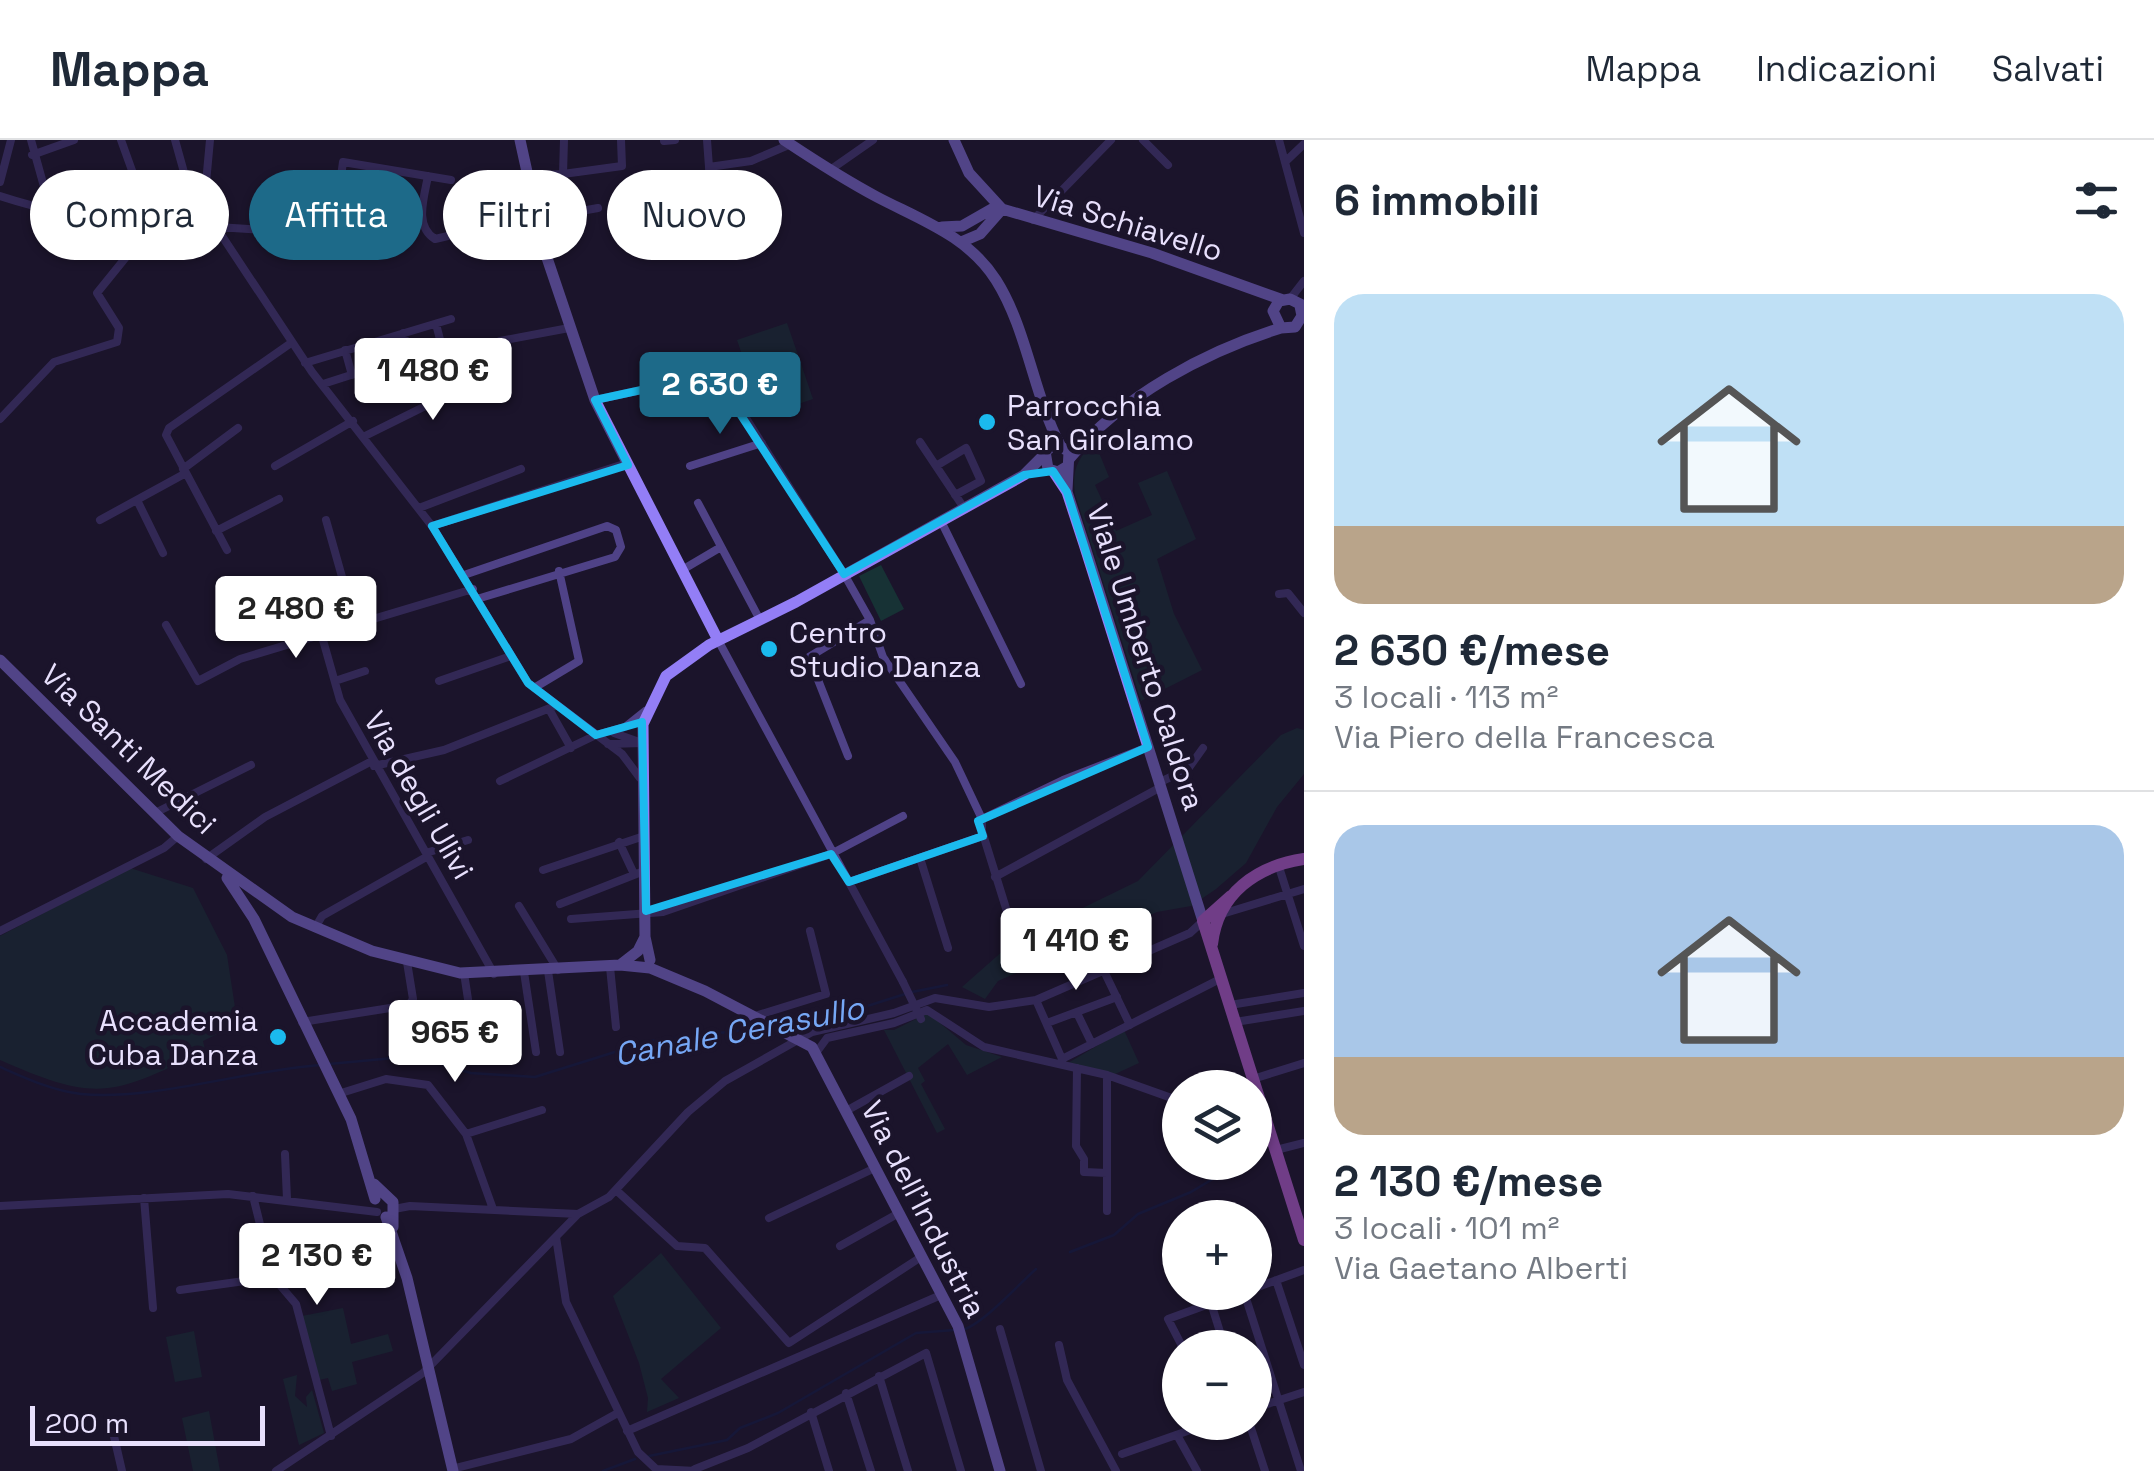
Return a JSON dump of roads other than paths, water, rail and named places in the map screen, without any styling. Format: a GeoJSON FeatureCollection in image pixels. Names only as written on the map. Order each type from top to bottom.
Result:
{"type":"FeatureCollection","features":[{"type":"Feature","properties":{"kind":"main road"},"geometry":{"type":"LineString","coordinates":[[1250,1070],[1200,915],[1231,896],[1258,870],[1304,859]]}},
{"type":"Feature","properties":{"kind":"main road"},"geometry":{"type":"LineString","coordinates":[[1212,946],[1231,896]]}},
{"type":"Feature","properties":{"kind":"main road"},"geometry":{"type":"LineString","coordinates":[[1272,1144],[1304,1240]]}},
{"type":"Feature","properties":{"kind":"street"},"geometry":{"type":"LineString","coordinates":[[0,182],[11,140]]}},
{"type":"Feature","properties":{"kind":"street"},"geometry":{"type":"LineString","coordinates":[[31,140],[37,170]]}},
{"type":"Feature","properties":{"kind":"street"},"geometry":{"type":"LineString","coordinates":[[32,155],[74,140]]}},
{"type":"Feature","properties":{"kind":"street"},"geometry":{"type":"LineString","coordinates":[[121,140],[132,170]]}},
{"type":"Feature","properties":{"kind":"street"},"geometry":{"type":"LineString","coordinates":[[174,140],[183,170]]}},
{"type":"Feature","properties":{"kind":"street"},"geometry":{"type":"LineString","coordinates":[[207,170],[210,140]]}},
{"type":"Feature","properties":{"kind":"street"},"geometry":{"type":"LineString","coordinates":[[520,140],[525,170]]}},
{"type":"Feature","properties":{"kind":"street"},"geometry":{"type":"LineString","coordinates":[[563,170],[564,140]]}},
{"type":"Feature","properties":{"kind":"street"},"geometry":{"type":"LineString","coordinates":[[587,171],[622,166],[622,140]]}},
{"type":"Feature","properties":{"kind":"street"},"geometry":{"type":"LineString","coordinates":[[664,141],[675,140]]}},
{"type":"Feature","properties":{"kind":"street"},"geometry":{"type":"LineString","coordinates":[[707,140],[710,170]]}},
{"type":"Feature","properties":{"kind":"street"},"geometry":{"type":"LineString","coordinates":[[830,170],[873,140]]}},
{"type":"Feature","properties":{"kind":"street"},"geometry":{"type":"LineString","coordinates":[[954,140],[995,211]]}},
{"type":"Feature","properties":{"kind":"street"},"geometry":{"type":"LineString","coordinates":[[1033,220],[1111,140]]}},
{"type":"Feature","properties":{"kind":"street"},"geometry":{"type":"LineString","coordinates":[[1143,140],[1168,165]]}},
{"type":"Feature","properties":{"kind":"street"},"geometry":{"type":"LineString","coordinates":[[1279,140],[1301,200],[1304,232]]}},
{"type":"Feature","properties":{"kind":"street"},"geometry":{"type":"LineString","coordinates":[[710,167],[751,161],[788,142],[830,170],[959,240],[980,260],[1004,295],[1040,404],[1065,454]]}},
{"type":"Feature","properties":{"kind":"street"},"geometry":{"type":"LineString","coordinates":[[1286,162],[1304,144]]}},
{"type":"Feature","properties":{"kind":"street"},"geometry":{"type":"LineString","coordinates":[[229,228],[329,227],[335,219],[343,162],[443,179]]}},
{"type":"Feature","properties":{"kind":"street"},"geometry":{"type":"LineString","coordinates":[[428,176],[421,216],[430,237],[443,237]]}},
{"type":"Feature","properties":{"kind":"street"},"geometry":{"type":"LineString","coordinates":[[0,196],[30,204]]}},
{"type":"Feature","properties":{"kind":"street"},"geometry":{"type":"LineString","coordinates":[[587,210],[598,208]]}},
{"type":"Feature","properties":{"kind":"street"},"geometry":{"type":"LineString","coordinates":[[940,227],[962,226],[995,211]]}},
{"type":"Feature","properties":{"kind":"street"},"geometry":{"type":"LineString","coordinates":[[980,260],[980,234],[995,211]]}},
{"type":"Feature","properties":{"kind":"street","name":"Via Schiavello"},"geometry":{"type":"LineString","coordinates":[[995,211],[1103,238],[1264,292],[1291,311]]}},
{"type":"Feature","properties":{"kind":"street"},"geometry":{"type":"LineString","coordinates":[[959,240],[962,226]]}},
{"type":"Feature","properties":{"kind":"street"},"geometry":{"type":"LineString","coordinates":[[959,240],[980,234]]}},
{"type":"Feature","properties":{"kind":"street"},"geometry":{"type":"LineString","coordinates":[[229,242],[305,363],[432,526],[478,599],[508,657],[552,708],[596,735],[635,768],[643,786]]}},
{"type":"Feature","properties":{"kind":"street"},"geometry":{"type":"LineString","coordinates":[[0,420],[54,362],[117,342],[119,328],[97,293],[124,260]]}},
{"type":"Feature","properties":{"kind":"street"},"geometry":{"type":"LineString","coordinates":[[549,260],[595,400],[718,640],[921,1019]]}},
{"type":"Feature","properties":{"kind":"street"},"geometry":{"type":"LineString","coordinates":[[1024,475],[1052,471],[1065,454],[1097,429],[1178,373],[1291,311],[1303,283]]}},
{"type":"Feature","properties":{"kind":"street"},"geometry":{"type":"LineString","coordinates":[[305,363],[451,319]]}},
{"type":"Feature","properties":{"kind":"street"},"geometry":{"type":"LineString","coordinates":[[424,353],[442,346],[436,324]]}},
{"type":"Feature","properties":{"kind":"street"},"geometry":{"type":"LineString","coordinates":[[500,341],[569,328]]}},
{"type":"Feature","properties":{"kind":"street"},"geometry":{"type":"LineString","coordinates":[[322,384],[410,356],[403,333]]}},
{"type":"Feature","properties":{"kind":"street"},"geometry":{"type":"LineString","coordinates":[[227,550],[168,444],[169,428],[291,342]]}},
{"type":"Feature","properties":{"kind":"street"},"geometry":{"type":"LineString","coordinates":[[344,350],[352,375]]}},
{"type":"Feature","properties":{"kind":"street"},"geometry":{"type":"LineString","coordinates":[[364,436],[484,376]]}},
{"type":"Feature","properties":{"kind":"street"},"geometry":{"type":"LineString","coordinates":[[595,400],[697,378],[713,380],[727,388],[844,574],[870,620],[883,657],[955,762],[982,819],[983,836],[1009,918]]}},
{"type":"Feature","properties":{"kind":"street"},"geometry":{"type":"LineString","coordinates":[[616,1026],[629,964],[645,937],[646,911],[640,873],[644,836],[642,743],[645,711],[666,676],[718,640],[1024,475],[1044,453],[1040,404]]}},
{"type":"Feature","properties":{"kind":"street"},"geometry":{"type":"LineString","coordinates":[[275,466],[353,421]]}},
{"type":"Feature","properties":{"kind":"street"},"geometry":{"type":"LineString","coordinates":[[100,520],[185,471],[238,428]]}},
{"type":"Feature","properties":{"kind":"street"},"geometry":{"type":"LineString","coordinates":[[920,442],[964,508]]}},
{"type":"Feature","properties":{"kind":"street"},"geometry":{"type":"LineString","coordinates":[[690,466],[762,443]]}},
{"type":"Feature","properties":{"kind":"street"},"geometry":{"type":"LineString","coordinates":[[936,466],[966,448],[980,481],[955,495]]}},
{"type":"Feature","properties":{"kind":"street"},"geometry":{"type":"LineString","coordinates":[[1044,453],[1065,454]]}},
{"type":"Feature","properties":{"kind":"street","name":"Viale Umberto Caldora"},"geometry":{"type":"LineString","coordinates":[[1044,453],[1067,492]]}},
{"type":"Feature","properties":{"kind":"street","name":"Viale Umberto Caldora"},"geometry":{"type":"LineString","coordinates":[[1065,454],[1067,492],[1200,915]]}},
{"type":"Feature","properties":{"kind":"street"},"geometry":{"type":"LineString","coordinates":[[432,526],[627,463]]}},
{"type":"Feature","properties":{"kind":"street"},"geometry":{"type":"LineString","coordinates":[[419,508],[521,470]]}},
{"type":"Feature","properties":{"kind":"street"},"geometry":{"type":"LineString","coordinates":[[216,531],[279,499]]}},
{"type":"Feature","properties":{"kind":"street"},"geometry":{"type":"LineString","coordinates":[[137,500],[164,553]]}},
{"type":"Feature","properties":{"kind":"street"},"geometry":{"type":"LineString","coordinates":[[698,504],[760,620]]}},
{"type":"Feature","properties":{"kind":"street"},"geometry":{"type":"LineString","coordinates":[[326,520],[355,623]]}},
{"type":"Feature","properties":{"kind":"street"},"geometry":{"type":"LineString","coordinates":[[941,521],[1021,684]]}},
{"type":"Feature","properties":{"kind":"street"},"geometry":{"type":"LineString","coordinates":[[464,575],[614,528],[621,547],[615,557],[566,573],[558,570],[478,599]]}},
{"type":"Feature","properties":{"kind":"street"},"geometry":{"type":"LineString","coordinates":[[682,570],[721,547]]}},
{"type":"Feature","properties":{"kind":"street"},"geometry":{"type":"LineString","coordinates":[[534,688],[579,661],[558,570]]}},
{"type":"Feature","properties":{"kind":"street"},"geometry":{"type":"LineString","coordinates":[[166,624],[198,680],[240,659],[472,590]]}},
{"type":"Feature","properties":{"kind":"street"},"geometry":{"type":"LineString","coordinates":[[1279,594],[1288,592],[1304,613]]}},
{"type":"Feature","properties":{"kind":"street"},"geometry":{"type":"LineString","coordinates":[[848,756],[809,657],[870,620]]}},
{"type":"Feature","properties":{"kind":"street","name":"Via degli Ulivi"},"geometry":{"type":"LineString","coordinates":[[321,633],[340,700],[494,974]]}},
{"type":"Feature","properties":{"kind":"street"},"geometry":{"type":"LineString","coordinates":[[439,681],[508,657]]}},
{"type":"Feature","properties":{"kind":"street","name":"Via Santi Medici"},"geometry":{"type":"LineString","coordinates":[[0,660],[178,836],[269,903],[316,928],[407,962],[464,973],[629,964]]}},
{"type":"Feature","properties":{"kind":"street"},"geometry":{"type":"LineString","coordinates":[[335,681],[364,671]]}},
{"type":"Feature","properties":{"kind":"street"},"geometry":{"type":"LineString","coordinates":[[206,859],[265,817],[373,764],[444,750],[552,708]]}},
{"type":"Feature","properties":{"kind":"street"},"geometry":{"type":"LineString","coordinates":[[552,708],[571,748]]}},
{"type":"Feature","properties":{"kind":"street"},"geometry":{"type":"LineString","coordinates":[[500,781],[610,732],[645,711]]}},
{"type":"Feature","properties":{"kind":"street"},"geometry":{"type":"LineString","coordinates":[[610,732],[642,743]]}},
{"type":"Feature","properties":{"kind":"street"},"geometry":{"type":"LineString","coordinates":[[608,744],[642,743]]}},
{"type":"Feature","properties":{"kind":"street"},"geometry":{"type":"LineString","coordinates":[[982,819],[1063,780],[1148,746]]}},
{"type":"Feature","properties":{"kind":"street"},"geometry":{"type":"LineString","coordinates":[[995,877],[1188,769],[1203,748]]}},
{"type":"Feature","properties":{"kind":"street"},"geometry":{"type":"LineString","coordinates":[[155,813],[251,764]]}},
{"type":"Feature","properties":{"kind":"street"},"geometry":{"type":"LineString","coordinates":[[572,919],[663,912],[831,854],[903,816]]}},
{"type":"Feature","properties":{"kind":"street"},"geometry":{"type":"LineString","coordinates":[[0,931],[164,848],[178,836]]}},
{"type":"Feature","properties":{"kind":"street"},"geometry":{"type":"LineString","coordinates":[[542,870],[644,836]]}},
{"type":"Feature","properties":{"kind":"street"},"geometry":{"type":"LineString","coordinates":[[849,882],[983,836]]}},
{"type":"Feature","properties":{"kind":"street"},"geometry":{"type":"LineString","coordinates":[[316,928],[322,916],[427,854],[468,840]]}},
{"type":"Feature","properties":{"kind":"street"},"geometry":{"type":"LineString","coordinates":[[620,842],[640,873]]}},
{"type":"Feature","properties":{"kind":"street"},"geometry":{"type":"LineString","coordinates":[[920,858],[948,948]]}},
{"type":"Feature","properties":{"kind":"street"},"geometry":{"type":"LineString","coordinates":[[1278,863],[1304,946]]}},
{"type":"Feature","properties":{"kind":"street"},"geometry":{"type":"LineString","coordinates":[[222,870],[254,919],[332,1080],[384,1206],[429,1366],[452,1470],[571,1440],[616,1414]]}},
{"type":"Feature","properties":{"kind":"street"},"geometry":{"type":"LineString","coordinates":[[560,904],[640,873]]}},
{"type":"Feature","properties":{"kind":"street"},"geometry":{"type":"LineString","coordinates":[[1222,914],[1304,888]]}},
{"type":"Feature","properties":{"kind":"street"},"geometry":{"type":"LineString","coordinates":[[242,901],[251,890]]}},
{"type":"Feature","properties":{"kind":"street"},"geometry":{"type":"LineString","coordinates":[[251,890],[254,919]]}},
{"type":"Feature","properties":{"kind":"street"},"geometry":{"type":"LineString","coordinates":[[254,919],[256,909],[269,903]]}},
{"type":"Feature","properties":{"kind":"street"},"geometry":{"type":"LineString","coordinates":[[519,906],[553,971],[560,1052]]}},
{"type":"Feature","properties":{"kind":"street"},"geometry":{"type":"LineString","coordinates":[[276,1471],[429,1366],[578,1214],[616,1190],[688,1112],[724,1081],[799,1039],[935,998],[990,1007],[1036,1000],[1190,934],[1200,915]]}},
{"type":"Feature","properties":{"kind":"street"},"geometry":{"type":"LineString","coordinates":[[756,1020],[826,994],[810,931]]}},
{"type":"Feature","properties":{"kind":"street"},"geometry":{"type":"LineString","coordinates":[[629,964],[645,937]]}},
{"type":"Feature","properties":{"kind":"street"},"geometry":{"type":"LineString","coordinates":[[302,1022],[409,1006],[414,999],[407,962]]}},
{"type":"Feature","properties":{"kind":"street"},"geometry":{"type":"LineString","coordinates":[[629,964],[666,974],[799,1039]]}},
{"type":"Feature","properties":{"kind":"street"},"geometry":{"type":"LineString","coordinates":[[1103,969],[1130,1025]]}},
{"type":"Feature","properties":{"kind":"street"},"geometry":{"type":"LineString","coordinates":[[524,972],[536,1052]]}},
{"type":"Feature","properties":{"kind":"street"},"geometry":{"type":"LineString","coordinates":[[464,973],[471,1018]]}},
{"type":"Feature","properties":{"kind":"street"},"geometry":{"type":"LineString","coordinates":[[1061,1061],[1222,978]]}},
{"type":"Feature","properties":{"kind":"street"},"geometry":{"type":"LineString","coordinates":[[1230,1005],[1304,993]]}},
{"type":"Feature","properties":{"kind":"street"},"geometry":{"type":"LineString","coordinates":[[1048,1023],[1117,997]]}},
{"type":"Feature","properties":{"kind":"street"},"geometry":{"type":"LineString","coordinates":[[1036,1000],[1061,1061]]}},
{"type":"Feature","properties":{"kind":"street"},"geometry":{"type":"LineString","coordinates":[[816,1053],[826,1038],[894,1023],[927,1010],[942,1016],[969,1041],[1061,1061],[1162,1095]]}},
{"type":"Feature","properties":{"kind":"street"},"geometry":{"type":"LineString","coordinates":[[1235,1022],[1304,1011]]}},
{"type":"Feature","properties":{"kind":"street"},"geometry":{"type":"LineString","coordinates":[[1078,1013],[1092,1044]]}},
{"type":"Feature","properties":{"kind":"street","name":"Via dell'Industria"},"geometry":{"type":"LineString","coordinates":[[799,1039],[816,1053],[959,1330],[1000,1471]]}},
{"type":"Feature","properties":{"kind":"street"},"geometry":{"type":"LineString","coordinates":[[1272,1073],[1304,1063]]}},
{"type":"Feature","properties":{"kind":"street"},"geometry":{"type":"LineString","coordinates":[[1077,1068],[1076,1146],[1084,1159],[1084,1172],[1107,1173]]}},
{"type":"Feature","properties":{"kind":"street"},"geometry":{"type":"LineString","coordinates":[[1107,1075],[1107,1211]]}},
{"type":"Feature","properties":{"kind":"street"},"geometry":{"type":"LineString","coordinates":[[846,1111],[909,1076]]}},
{"type":"Feature","properties":{"kind":"street"},"geometry":{"type":"LineString","coordinates":[[338,1094],[386,1078],[422,1082],[438,1094],[466,1134],[493,1209]]}},
{"type":"Feature","properties":{"kind":"street"},"geometry":{"type":"LineString","coordinates":[[466,1134],[542,1110]]}},
{"type":"Feature","properties":{"kind":"street"},"geometry":{"type":"LineString","coordinates":[[1276,1150],[1304,1143]]}},
{"type":"Feature","properties":{"kind":"street"},"geometry":{"type":"LineString","coordinates":[[284,1154],[288,1200]]}},
{"type":"Feature","properties":{"kind":"street"},"geometry":{"type":"LineString","coordinates":[[769,1218],[875,1168]]}},
{"type":"Feature","properties":{"kind":"street"},"geometry":{"type":"LineString","coordinates":[[616,1190],[678,1246],[706,1248],[798,1357]]}},
{"type":"Feature","properties":{"kind":"street"},"geometry":{"type":"LineString","coordinates":[[0,1206],[254,1196],[344,1206],[578,1214]]}},
{"type":"Feature","properties":{"kind":"street"},"geometry":{"type":"LineString","coordinates":[[254,1196],[273,1277],[296,1304],[330,1436]]}},
{"type":"Feature","properties":{"kind":"street"},"geometry":{"type":"LineString","coordinates":[[144,1198],[153,1308]]}},
{"type":"Feature","properties":{"kind":"street"},"geometry":{"type":"LineString","coordinates":[[840,1246],[899,1213]]}},
{"type":"Feature","properties":{"kind":"street"},"geometry":{"type":"LineString","coordinates":[[556,1237],[566,1302],[616,1414],[638,1452],[656,1469],[696,1470],[748,1448],[926,1353],[961,1471]]}},
{"type":"Feature","properties":{"kind":"street"},"geometry":{"type":"LineString","coordinates":[[789,1344],[921,1258]]}},
{"type":"Feature","properties":{"kind":"street"},"geometry":{"type":"LineString","coordinates":[[1272,1282],[1304,1270]]}},
{"type":"Feature","properties":{"kind":"street"},"geometry":{"type":"LineString","coordinates":[[180,1290],[273,1277]]}},
{"type":"Feature","properties":{"kind":"street"},"geometry":{"type":"LineString","coordinates":[[1276,1280],[1304,1365]]}},
{"type":"Feature","properties":{"kind":"street"},"geometry":{"type":"LineString","coordinates":[[627,1431],[941,1295]]}},
{"type":"Feature","properties":{"kind":"street"},"geometry":{"type":"LineString","coordinates":[[1174,1330],[1168,1318],[1191,1310]]}},
{"type":"Feature","properties":{"kind":"street"},"geometry":{"type":"LineString","coordinates":[[1249,1310],[1302,1471]]}},
{"type":"Feature","properties":{"kind":"street"},"geometry":{"type":"LineString","coordinates":[[1000,1329],[1042,1471]]}},
{"type":"Feature","properties":{"kind":"street"},"geometry":{"type":"LineString","coordinates":[[1059,1345],[1067,1380],[1116,1471]]}},
{"type":"Feature","properties":{"kind":"street"},"geometry":{"type":"LineString","coordinates":[[879,1376],[908,1471]]}},
{"type":"Feature","properties":{"kind":"street"},"geometry":{"type":"LineString","coordinates":[[1272,1402],[1304,1392]]}},
{"type":"Feature","properties":{"kind":"street"},"geometry":{"type":"LineString","coordinates":[[846,1393],[871,1471]]}},
{"type":"Feature","properties":{"kind":"street"},"geometry":{"type":"LineString","coordinates":[[811,1412],[829,1471]]}},
{"type":"Feature","properties":{"kind":"street"},"geometry":{"type":"LineString","coordinates":[[114,1432],[122,1471]]}},
{"type":"Feature","properties":{"kind":"street"},"geometry":{"type":"LineString","coordinates":[[1122,1454],[1163,1440]]}},
{"type":"Feature","properties":{"kind":"street"},"geometry":{"type":"LineString","coordinates":[[1180,1440],[1196,1471]]}},
{"type":"Feature","properties":{"kind":"street"},"geometry":{"type":"LineString","coordinates":[[1255,1440],[1265,1471]]}},
{"type":"Feature","properties":{"kind":"waterway","name":"Canale Cerasullo"},"geometry":{"type":"LineString","coordinates":[[912,992],[947,985]]}},
{"type":"Feature","properties":{"kind":"waterway","name":"Canale Cerasullo"},"geometry":{"type":"LineString","coordinates":[[773,1022],[814,1023],[905,994]]}},
{"type":"Feature","properties":{"kind":"waterway","name":"Canale Cerasullo"},"geometry":{"type":"LineString","coordinates":[[329,1064],[415,1056],[471,1073],[535,1077],[650,1041],[762,1028]]}},
{"type":"Feature","properties":{"kind":"waterway","name":"Canale Cerasullo"},"geometry":{"type":"LineString","coordinates":[[0,1067],[60,1090],[109,1095],[321,1065]]}},
{"type":"Feature","properties":{"kind":"waterway"},"geometry":{"type":"LineString","coordinates":[[1070,1252],[1114,1235],[1138,1214],[1211,1180]]}},
{"type":"Feature","properties":{"kind":"waterway"},"geometry":{"type":"LineString","coordinates":[[962,1330],[989,1313],[1036,1269]]}},
{"type":"Feature","properties":{"kind":"waterway"},"geometry":{"type":"LineString","coordinates":[[649,1456],[727,1440],[740,1428],[778,1413],[916,1333],[954,1330]]}},
{"type":"Feature","properties":{"kind":"waterway"},"geometry":{"type":"LineString","coordinates":[[603,1471],[635,1459]]}},
{"type":"Feature","properties":{"kind":"place","name":"Parrocchia San Girolamo"},"geometry":{"type":"Point","coordinates":[987,422]}},
{"type":"Feature","properties":{"kind":"place","name":"Centro Studio Danza"},"geometry":{"type":"Point","coordinates":[769,649]}},
{"type":"Feature","properties":{"kind":"place","name":"Accademia Cuba Danza"},"geometry":{"type":"Point","coordinates":[278,1037]}}]}
